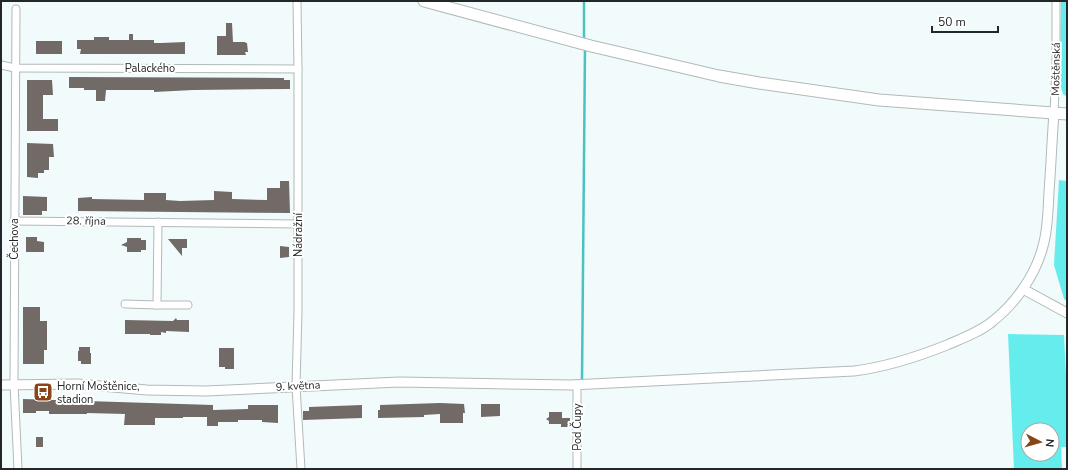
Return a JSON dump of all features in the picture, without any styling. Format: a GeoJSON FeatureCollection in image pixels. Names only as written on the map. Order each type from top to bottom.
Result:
{"type":"FeatureCollection","features":[{"type":"Feature","properties":{"kind":"main road"},"geometry":{"type":"LineString","coordinates":[[424,1],[580,44],[719,76],[850,97],[892,102],[1067,114]]}},
{"type":"Feature","properties":{"kind":"street","name":"Nádražní"},"geometry":{"type":"LineString","coordinates":[[297,1],[298,312],[296,386],[301,469]]}},
{"type":"Feature","properties":{"kind":"street","name":"Moštěnská"},"geometry":{"type":"LineString","coordinates":[[1054,113],[1056,1]]}},
{"type":"Feature","properties":{"kind":"street","name":"Čechova"},"geometry":{"type":"LineString","coordinates":[[16,8],[14,384],[18,469]]}},
{"type":"Feature","properties":{"kind":"street","name":"Palackého"},"geometry":{"type":"LineString","coordinates":[[1,65],[15,68],[298,68]]}},
{"type":"Feature","properties":{"kind":"street","name":"9. května"},"geometry":{"type":"LineString","coordinates":[[1,385],[78,384],[147,390],[190,391],[421,382],[596,384],[870,369],[937,349],[971,334],[993,321],[1004,312],[1023,289],[1034,271],[1046,233],[1054,113]]}},
{"type":"Feature","properties":{"kind":"street","name":"28. října"},"geometry":{"type":"LineString","coordinates":[[14,221],[298,224]]}},
{"type":"Feature","properties":{"kind":"street"},"geometry":{"type":"LineString","coordinates":[[157,305],[158,222]]}},
{"type":"Feature","properties":{"kind":"street"},"geometry":{"type":"LineString","coordinates":[[1023,289],[1067,314]]}},
{"type":"Feature","properties":{"kind":"street"},"geometry":{"type":"LineString","coordinates":[[125,304],[188,306]]}},
{"type":"Feature","properties":{"kind":"street","name":"Pod Čupy"},"geometry":{"type":"LineString","coordinates":[[577,384],[577,469]]}},
{"type":"Feature","properties":{"kind":"shaded area"},"geometry":{"type":"Polygon","coordinates":[[[1061,1],[1067,1],[1067,97],[1063,94],[1060,84],[1061,1]]]}},
{"type":"Feature","properties":{"kind":"shaded area"},"geometry":{"type":"Polygon","coordinates":[[[1059,180],[1067,181],[1067,301],[1064,299],[1054,265],[1059,180]]]}},
{"type":"Feature","properties":{"kind":"shaded area"},"geometry":{"type":"Polygon","coordinates":[[[1008,334],[1064,335],[1067,394],[1067,447],[1061,447],[1062,469],[1014,469],[1008,334]]]}},
{"type":"Feature","properties":{"kind":"building"},"geometry":{"type":"Polygon","coordinates":[[[226,23],[232,23],[233,42],[247,43],[248,52],[245,52],[246,55],[217,55],[217,36],[226,36],[226,23]]]}},
{"type":"Feature","properties":{"kind":"building"},"geometry":{"type":"Polygon","coordinates":[[[129,34],[133,34],[133,40],[154,40],[154,43],[185,42],[185,54],[80,54],[81,49],[77,49],[77,40],[94,40],[94,37],[109,37],[109,40],[129,40],[129,34]]]}},
{"type":"Feature","properties":{"kind":"building"},"geometry":{"type":"Polygon","coordinates":[[[36,41],[62,41],[62,54],[36,54],[36,41]]]}},
{"type":"Feature","properties":{"kind":"building"},"geometry":{"type":"Polygon","coordinates":[[[69,77],[284,78],[284,80],[290,80],[290,89],[154,92],[154,90],[106,90],[105,101],[96,101],[96,90],[69,88],[69,77]]]}},
{"type":"Feature","properties":{"kind":"building"},"geometry":{"type":"Polygon","coordinates":[[[27,80],[52,80],[53,95],[43,95],[43,119],[58,119],[58,131],[27,131],[27,80]]]}},
{"type":"Feature","properties":{"kind":"building"},"geometry":{"type":"Polygon","coordinates":[[[27,143],[53,144],[54,157],[49,157],[49,170],[44,170],[44,173],[38,173],[38,178],[27,177],[27,143]]]}},
{"type":"Feature","properties":{"kind":"building"},"geometry":{"type":"Polygon","coordinates":[[[280,181],[289,181],[290,213],[78,211],[78,198],[92,197],[92,199],[144,200],[144,193],[166,193],[166,200],[180,201],[214,200],[214,191],[232,192],[232,199],[267,200],[267,188],[280,188],[280,181]]]}},
{"type":"Feature","properties":{"kind":"building"},"geometry":{"type":"Polygon","coordinates":[[[23,196],[47,197],[47,211],[42,211],[42,215],[23,215],[23,196]]]}},
{"type":"Feature","properties":{"kind":"building"},"geometry":{"type":"Polygon","coordinates":[[[26,237],[37,237],[37,241],[44,242],[44,252],[26,252],[26,237]]]}},
{"type":"Feature","properties":{"kind":"building"},"geometry":{"type":"Polygon","coordinates":[[[127,238],[141,238],[141,240],[146,240],[146,250],[141,250],[141,252],[127,252],[127,247],[121,245],[127,242],[127,238]]]}},
{"type":"Feature","properties":{"kind":"building"},"geometry":{"type":"Polygon","coordinates":[[[168,239],[187,239],[187,248],[182,248],[182,256],[168,239]]]}},
{"type":"Feature","properties":{"kind":"building"},"geometry":{"type":"Polygon","coordinates":[[[280,246],[289,247],[289,257],[280,258],[280,246]]]}},
{"type":"Feature","properties":{"kind":"building"},"geometry":{"type":"Polygon","coordinates":[[[23,307],[40,307],[40,321],[47,321],[47,350],[44,350],[44,364],[23,364],[23,307]]]}},
{"type":"Feature","properties":{"kind":"building"},"geometry":{"type":"Polygon","coordinates":[[[176,318],[177,320],[189,320],[189,332],[166,331],[166,333],[161,332],[161,335],[125,334],[125,320],[173,321],[176,318]]]}},
{"type":"Feature","properties":{"kind":"building"},"geometry":{"type":"Polygon","coordinates":[[[79,347],[90,347],[91,364],[81,364],[81,361],[78,361],[79,347]]]}},
{"type":"Feature","properties":{"kind":"building"},"geometry":{"type":"Polygon","coordinates":[[[219,348],[234,348],[234,369],[219,367],[219,348]]]}},
{"type":"Feature","properties":{"kind":"building"},"geometry":{"type":"Polygon","coordinates":[[[23,399],[213,405],[213,410],[248,409],[248,405],[278,405],[278,423],[262,422],[262,420],[238,420],[238,422],[218,422],[218,426],[207,426],[207,417],[183,417],[155,418],[155,425],[124,425],[125,414],[49,414],[49,411],[23,413],[23,399]]]}},
{"type":"Feature","properties":{"kind":"building"},"geometry":{"type":"Polygon","coordinates":[[[440,403],[464,404],[465,413],[463,413],[463,423],[440,423],[440,414],[424,415],[424,417],[378,418],[378,410],[380,410],[380,405],[440,403]]]}},
{"type":"Feature","properties":{"kind":"building"},"geometry":{"type":"Polygon","coordinates":[[[481,404],[500,404],[500,416],[481,417],[481,404]]]}},
{"type":"Feature","properties":{"kind":"building"},"geometry":{"type":"Polygon","coordinates":[[[362,405],[362,418],[303,420],[303,411],[309,411],[309,407],[362,405]]]}},
{"type":"Feature","properties":{"kind":"building"},"geometry":{"type":"Polygon","coordinates":[[[549,412],[562,412],[562,418],[570,418],[570,427],[561,427],[561,424],[549,424],[549,421],[546,419],[549,417],[549,412]]]}},
{"type":"Feature","properties":{"kind":"building"},"geometry":{"type":"Polygon","coordinates":[[[36,437],[43,437],[43,447],[36,447],[36,437]]]}},
{"type":"Feature","properties":{"kind":"waterway"},"geometry":{"type":"LineString","coordinates":[[584,1],[584,41]]}},
{"type":"Feature","properties":{"kind":"waterway"},"geometry":{"type":"LineString","coordinates":[[582,380],[585,48]]}},
{"type":"Feature","properties":{"kind":"place","name":"Horní Moštěnice, stadion"},"geometry":{"type":"Point","coordinates":[43,392]}}]}
